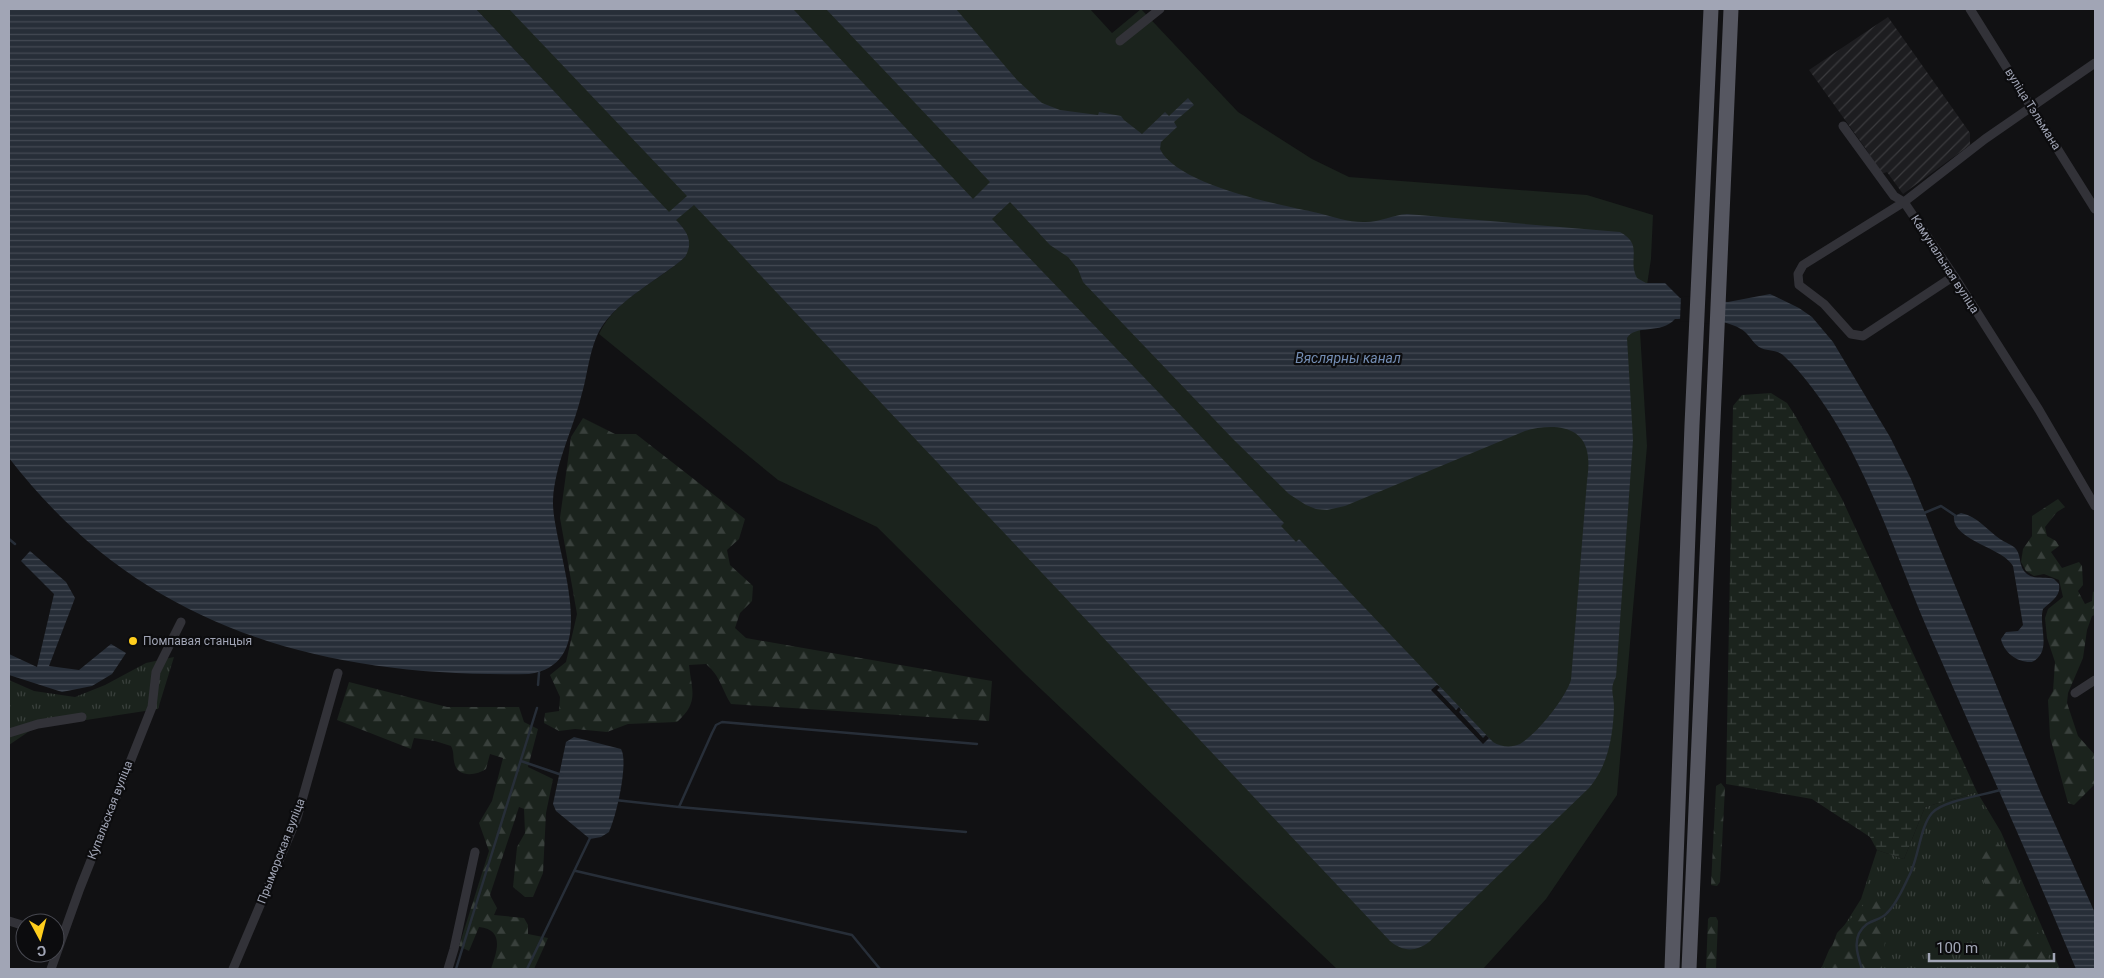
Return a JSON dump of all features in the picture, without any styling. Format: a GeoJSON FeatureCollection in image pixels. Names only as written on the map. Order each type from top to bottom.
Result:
{"type":"FeatureCollection","features":[{"type":"Feature","properties":{"kind":"highway"},"geometry":{"type":"LineString","coordinates":[[1672,969],[1696,335],[1711,9]]}},
{"type":"Feature","properties":{"kind":"highway"},"geometry":{"type":"LineString","coordinates":[[1689,969],[1731,9]]}},
{"type":"Feature","properties":{"kind":"street"},"geometry":{"type":"LineString","coordinates":[[1120,41],[1160,9]]}},
{"type":"Feature","properties":{"kind":"street","name":"вуліца Тэльмана"},"geometry":{"type":"LineString","coordinates":[[1970,9],[2095,209]]}},
{"type":"Feature","properties":{"kind":"street"},"geometry":{"type":"LineString","coordinates":[[1954,276],[1859,337],[1851,334],[1824,304],[1799,285],[1798,274],[1803,265],[1904,202],[1984,139],[2095,63]]}},
{"type":"Feature","properties":{"kind":"street","name":"Камунальная вуліца"},"geometry":{"type":"LineString","coordinates":[[1843,126],[1894,196],[1904,202],[1954,276],[2039,410],[2095,506]]}},
{"type":"Feature","properties":{"kind":"street"},"geometry":{"type":"LineString","coordinates":[[2086,492],[2095,486]]}},
{"type":"Feature","properties":{"kind":"street","name":"Купальская вуліца"},"geometry":{"type":"LineString","coordinates":[[65,920],[152,707],[156,672],[182,622]]}},
{"type":"Feature","properties":{"kind":"street","name":"Прыморская вуліца"},"geometry":{"type":"LineString","coordinates":[[234,968],[297,818],[338,673]]}},
{"type":"Feature","properties":{"kind":"street"},"geometry":{"type":"LineString","coordinates":[[2075,693],[2095,680]]}},
{"type":"Feature","properties":{"kind":"street"},"geometry":{"type":"LineString","coordinates":[[9,733],[38,724],[82,716]]}},
{"type":"Feature","properties":{"kind":"street"},"geometry":{"type":"LineString","coordinates":[[448,969],[475,852]]}},
{"type":"Feature","properties":{"kind":"street"},"geometry":{"type":"LineString","coordinates":[[234,968],[244,969]]}},
{"type":"Feature","properties":{"kind":"shaded area"},"geometry":{"type":"Polygon","coordinates":[[[1888,17],[1970,133],[1970,145],[1903,194],[1887,172],[1881,174],[1866,149],[1809,70],[1888,17]]]}},
{"type":"Feature","properties":{"kind":"green space","name":"Вяслярны канал"},"geometry":{"type":"Polygon","coordinates":[[[476,9],[1090,9],[1112,33],[1141,9],[1238,112],[1312,159],[1349,177],[1587,195],[1653,215],[1651,259],[1640,331],[1647,446],[1617,795],[1546,899],[1483,969],[1337,969],[1025,674],[877,527],[778,480],[599,334],[615,311],[626,301],[685,257],[684,229],[476,9]]]}},
{"type":"Feature","properties":{"kind":"green space"},"geometry":{"type":"Polygon","coordinates":[[[1771,393],[1787,403],[1842,499],[1977,792],[1925,807],[1904,859],[1877,850],[1870,837],[1812,799],[1726,784],[1733,406],[1742,395],[1771,393]]]}},
{"type":"Feature","properties":{"kind":"green space"},"geometry":{"type":"Polygon","coordinates":[[[583,418],[615,434],[636,434],[745,519],[739,539],[727,550],[730,565],[753,586],[752,601],[740,613],[735,628],[746,638],[992,681],[989,721],[731,704],[718,678],[706,664],[689,665],[692,690],[691,702],[689,708],[677,722],[628,724],[607,732],[575,729],[559,731],[544,723],[545,713],[559,711],[560,697],[550,675],[566,662],[577,614],[560,518],[571,437],[583,418]]]}},
{"type":"Feature","properties":{"kind":"green space"},"geometry":{"type":"Polygon","coordinates":[[[2058,499],[2065,507],[2057,512],[2045,527],[2047,536],[2056,541],[2059,546],[2051,552],[2062,568],[2079,562],[2082,566],[2083,585],[2078,591],[2085,604],[2092,601],[2093,592],[2095,591],[2095,615],[2092,616],[2087,630],[2083,658],[2068,693],[2067,703],[2078,736],[2095,755],[2095,784],[2074,805],[2068,803],[2050,737],[2048,700],[2053,691],[2055,662],[2047,638],[2045,618],[2048,609],[2063,597],[2059,580],[2044,574],[2034,576],[2026,571],[2021,562],[2023,549],[2032,536],[2032,516],[2058,499]]]}},
{"type":"Feature","properties":{"kind":"green space"},"geometry":{"type":"Polygon","coordinates":[[[174,657],[158,709],[34,728],[9,745],[9,680],[34,691],[75,697],[105,685],[146,663],[174,657]]]}},
{"type":"Feature","properties":{"kind":"green space"},"geometry":{"type":"Polygon","coordinates":[[[349,682],[447,707],[519,707],[524,722],[538,729],[528,767],[553,779],[546,813],[543,873],[533,897],[525,897],[513,887],[517,847],[525,833],[524,809],[519,807],[490,895],[497,908],[494,915],[524,918],[528,925],[528,934],[548,938],[534,969],[491,969],[497,943],[496,937],[487,929],[479,927],[469,951],[459,946],[489,851],[479,823],[492,801],[503,758],[490,754],[486,769],[472,774],[462,773],[456,767],[451,746],[435,741],[414,738],[411,749],[337,720],[349,682]]]}},
{"type":"Feature","properties":{"kind":"green space"},"geometry":{"type":"Polygon","coordinates":[[[1721,783],[1725,788],[1720,882],[1717,886],[1711,885],[1716,786],[1721,783]]]}},
{"type":"Feature","properties":{"kind":"green space"},"geometry":{"type":"Polygon","coordinates":[[[1977,792],[2001,832],[2060,969],[1821,969],[1829,950],[1861,899],[1877,850],[1904,859],[1925,807],[1977,792]]]}},
{"type":"Feature","properties":{"kind":"green space"},"geometry":{"type":"Polygon","coordinates":[[[1993,842],[2003,847],[2053,969],[2007,969],[2011,947],[2010,931],[2005,916],[1984,882],[1980,850],[1986,843],[1993,842]]]}},
{"type":"Feature","properties":{"kind":"green space"},"geometry":{"type":"Polygon","coordinates":[[[1875,896],[1882,900],[1885,941],[1882,966],[1878,969],[1824,969],[1837,933],[1871,897],[1875,896]]]}},
{"type":"Feature","properties":{"kind":"green space"},"geometry":{"type":"Polygon","coordinates":[[[1716,917],[1718,921],[1716,969],[1706,969],[1708,919],[1716,917]]]}},
{"type":"Feature","properties":{"kind":"water"},"geometry":{"type":"Polygon","coordinates":[[[9,9],[476,9],[669,212],[687,196],[509,9],[793,9],[973,199],[990,182],[826,9],[956,9],[1017,80],[1042,103],[1060,110],[1098,115],[1099,112],[1121,116],[1142,134],[1165,112],[1169,116],[1188,98],[1194,105],[1174,122],[1177,127],[1161,142],[1160,149],[1170,162],[1187,173],[1231,192],[1357,222],[1369,222],[1407,214],[1620,232],[1627,237],[1633,247],[1634,271],[1637,278],[1646,283],[1665,283],[1680,298],[1728,302],[1770,294],[1799,308],[1812,317],[1833,342],[1890,437],[1911,479],[2040,791],[2095,913],[2095,969],[2076,969],[1926,626],[1883,520],[1850,448],[1831,414],[1809,383],[1784,356],[1778,352],[1759,347],[1747,334],[1731,324],[1702,319],[1675,319],[1663,327],[1636,331],[1627,338],[1633,440],[1616,677],[1612,689],[1614,707],[1611,740],[1605,760],[1589,788],[1429,942],[1414,949],[1405,949],[1390,941],[694,205],[676,220],[688,237],[689,246],[685,257],[619,307],[601,328],[594,344],[581,397],[560,461],[554,487],[555,520],[570,600],[571,626],[566,649],[553,665],[529,674],[452,673],[379,666],[308,653],[240,632],[177,603],[117,564],[61,517],[9,458],[9,9]],[[1010,202],[992,219],[1284,523],[1281,526],[1296,542],[1299,539],[1493,742],[1503,746],[1513,746],[1527,739],[1557,706],[1571,680],[1588,466],[1585,446],[1580,438],[1573,432],[1555,427],[1525,431],[1345,506],[1327,510],[1316,509],[1289,494],[1233,439],[1083,282],[1078,269],[1068,257],[1050,245],[1010,202]]]}},
{"type":"Feature","properties":{"kind":"water"},"geometry":{"type":"Polygon","coordinates":[[[1961,513],[1977,520],[2000,539],[2014,547],[2018,552],[2022,568],[2027,574],[2033,577],[2054,579],[2059,584],[2057,596],[2043,609],[2044,638],[2042,652],[2032,662],[2022,661],[2012,656],[2005,649],[2001,639],[2006,632],[2018,631],[2023,625],[2013,566],[2000,554],[1969,538],[1961,531],[1955,524],[1954,516],[1961,513]]]}},
{"type":"Feature","properties":{"kind":"water"},"geometry":{"type":"Polygon","coordinates":[[[30,551],[66,582],[75,598],[49,666],[79,670],[111,644],[126,653],[112,674],[92,686],[62,692],[9,675],[9,654],[37,667],[54,594],[21,561],[30,551]]]}},
{"type":"Feature","properties":{"kind":"water"},"geometry":{"type":"Polygon","coordinates":[[[574,737],[621,749],[623,756],[623,777],[615,815],[609,832],[601,837],[590,839],[556,811],[553,804],[566,742],[574,737]]]}},
{"type":"Feature","properties":{"kind":"pier"},"geometry":{"type":"Polygon","coordinates":[[[1681,296],[1723,299],[1723,325],[1680,321],[1681,296]]]}},
{"type":"Feature","properties":{"kind":"pier"},"geometry":{"type":"Polygon","coordinates":[[[1437,685],[1440,687],[1437,690],[1456,710],[1459,707],[1461,710],[1459,712],[1483,738],[1486,735],[1489,738],[1483,744],[1431,690],[1437,685]]]}},
{"type":"Feature","properties":{"kind":"waterway"},"geometry":{"type":"LineString","coordinates":[[1924,513],[1941,506],[1956,516]]}},
{"type":"Feature","properties":{"kind":"waterway"},"geometry":{"type":"LineString","coordinates":[[9,539],[15,544]]}},
{"type":"Feature","properties":{"kind":"waterway"},"geometry":{"type":"LineString","coordinates":[[538,685],[539,673]]}},
{"type":"Feature","properties":{"kind":"waterway"},"geometry":{"type":"LineString","coordinates":[[456,969],[537,708]]}},
{"type":"Feature","properties":{"kind":"waterway"},"geometry":{"type":"LineString","coordinates":[[679,807],[716,725],[722,722],[977,744]]}},
{"type":"Feature","properties":{"kind":"waterway"},"geometry":{"type":"LineString","coordinates":[[521,761],[562,775]]}},
{"type":"Feature","properties":{"kind":"waterway"},"geometry":{"type":"LineString","coordinates":[[1862,969],[1857,951],[1859,934],[1867,924],[1885,915],[1897,900],[1913,867],[1925,826],[1932,813],[1945,805],[2000,790]]}},
{"type":"Feature","properties":{"kind":"waterway"},"geometry":{"type":"LineString","coordinates":[[615,800],[966,832]]}},
{"type":"Feature","properties":{"kind":"waterway"},"geometry":{"type":"LineString","coordinates":[[527,969],[590,838]]}},
{"type":"Feature","properties":{"kind":"waterway"},"geometry":{"type":"LineString","coordinates":[[576,871],[852,935],[880,969]]}},
{"type":"Feature","properties":{"kind":"place","name":"Помпавая станцыя"},"geometry":{"type":"Point","coordinates":[133,641]}}]}
